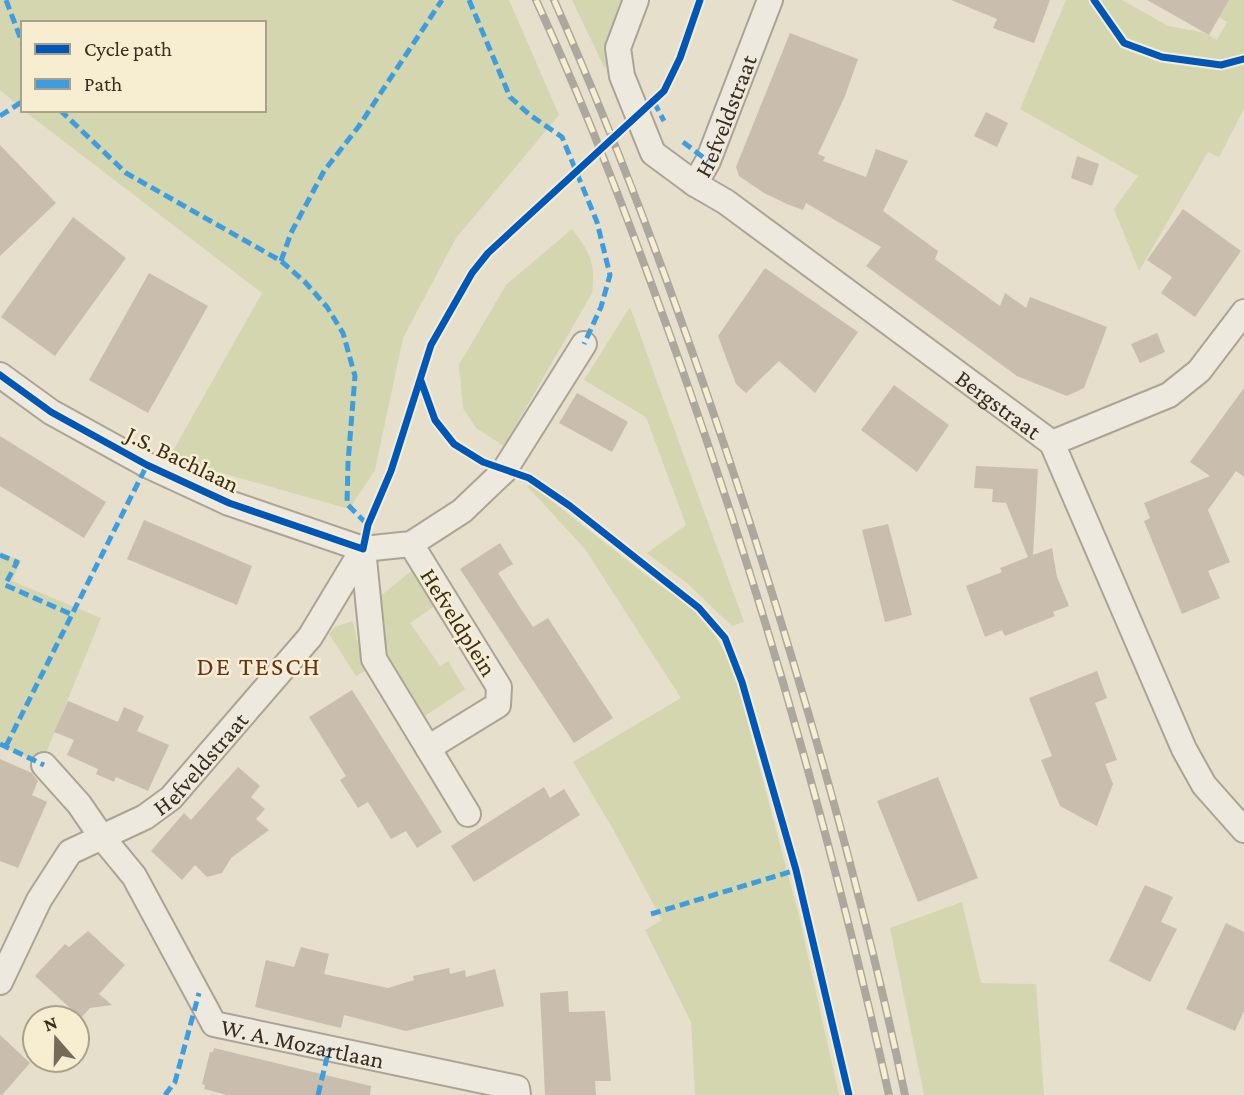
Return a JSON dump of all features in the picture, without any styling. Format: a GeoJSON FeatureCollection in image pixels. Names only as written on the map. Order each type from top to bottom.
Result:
{"type":"FeatureCollection","features":[{"type":"Feature","properties":{"kind":"street","name":"Hefveldstraat"},"geometry":{"type":"LineString","coordinates":[[636,0],[618,48],[622,76],[653,153],[695,184],[708,161],[770,0]]}},
{"type":"Feature","properties":{"kind":"street","name":"Bergstraat"},"geometry":{"type":"LineString","coordinates":[[695,184],[726,202],[1052,443],[1184,749],[1204,785],[1244,830]]}},
{"type":"Feature","properties":{"kind":"street"},"geometry":{"type":"LineString","coordinates":[[1052,443],[1169,395],[1199,371],[1244,312]]}},
{"type":"Feature","properties":{"kind":"street"},"geometry":{"type":"LineString","coordinates":[[468,814],[374,659],[363,549],[411,544],[462,511],[504,471],[584,344]]}},
{"type":"Feature","properties":{"kind":"street","name":"J.S. Bachlaan"},"geometry":{"type":"LineString","coordinates":[[0,375],[51,412],[147,465],[229,503],[363,549]]}},
{"type":"Feature","properties":{"kind":"street","name":"Hefveldplein"},"geometry":{"type":"LineString","coordinates":[[411,544],[499,687],[498,705],[428,748]]}},
{"type":"Feature","properties":{"kind":"street","name":"Hefveldstraat"},"geometry":{"type":"LineString","coordinates":[[0,982],[39,900],[70,852],[145,817],[171,798],[310,637],[363,549]]}},
{"type":"Feature","properties":{"kind":"street"},"geometry":{"type":"LineString","coordinates":[[44,765],[79,804],[101,836]]}},
{"type":"Feature","properties":{"kind":"street","name":"W. A. Mozartlaan"},"geometry":{"type":"LineString","coordinates":[[101,836],[134,876],[214,1024],[517,1088],[518,1095]]}},
{"type":"Feature","properties":{"kind":"green space"},"geometry":{"type":"Polygon","coordinates":[[[0,0],[509,0],[559,115],[456,238],[403,338],[375,470],[349,509],[169,458],[262,293],[26,112],[266,112],[266,21],[21,21],[21,108],[0,90],[0,0]]]}},
{"type":"Feature","properties":{"kind":"green space"},"geometry":{"type":"Polygon","coordinates":[[[572,0],[623,0],[613,27],[605,69],[572,0]]]}},
{"type":"Feature","properties":{"kind":"green space"},"geometry":{"type":"Polygon","coordinates":[[[1066,0],[1122,0],[1168,26],[1205,33],[1217,40],[1227,22],[1219,17],[1229,0],[1244,0],[1244,109],[1219,157],[1208,152],[1139,271],[1114,209],[1138,176],[1020,109],[1066,0]]]}},
{"type":"Feature","properties":{"kind":"green space"},"geometry":{"type":"Polygon","coordinates":[[[572,229],[590,259],[593,274],[592,293],[504,446],[476,428],[463,408],[459,365],[506,285],[572,229]]]}},
{"type":"Feature","properties":{"kind":"green space"},"geometry":{"type":"Polygon","coordinates":[[[630,307],[744,622],[732,626],[688,584],[647,553],[686,525],[646,417],[584,380],[630,307]]]}},
{"type":"Feature","properties":{"kind":"green space"},"geometry":{"type":"Polygon","coordinates":[[[530,484],[652,580],[690,606],[714,634],[732,664],[800,920],[839,1095],[695,1095],[691,1022],[645,930],[662,920],[573,762],[681,698],[585,549],[527,486],[530,484]]]}},
{"type":"Feature","properties":{"kind":"green space"},"geometry":{"type":"Polygon","coordinates":[[[0,552],[21,561],[12,581],[101,618],[42,763],[0,746],[0,552]]]}},
{"type":"Feature","properties":{"kind":"green space"},"geometry":{"type":"Polygon","coordinates":[[[415,568],[439,603],[410,623],[440,666],[448,661],[465,689],[425,716],[385,651],[377,599],[415,568]]]}},
{"type":"Feature","properties":{"kind":"green space"},"geometry":{"type":"Polygon","coordinates":[[[353,621],[367,670],[356,676],[329,634],[335,627],[353,621]]]}},
{"type":"Feature","properties":{"kind":"green space"},"geometry":{"type":"Polygon","coordinates":[[[962,902],[981,983],[1036,984],[1044,1095],[924,1095],[890,928],[962,902]]]}},
{"type":"Feature","properties":{"kind":"building"},"geometry":{"type":"Polygon","coordinates":[[[951,0],[1050,0],[1034,43],[993,28],[997,19],[951,0]]]}},
{"type":"Feature","properties":{"kind":"building"},"geometry":{"type":"Polygon","coordinates":[[[1147,0],[1229,0],[1209,35],[1147,0]]]}},
{"type":"Feature","properties":{"kind":"building"},"geometry":{"type":"Polygon","coordinates":[[[790,33],[858,59],[845,96],[818,154],[825,157],[823,161],[866,177],[876,149],[908,161],[883,211],[938,251],[935,259],[1000,306],[1005,293],[1026,308],[1030,297],[1107,327],[1084,388],[1067,396],[1017,376],[866,266],[881,247],[806,203],[803,210],[787,204],[739,176],[736,167],[790,33]]]}},
{"type":"Feature","properties":{"kind":"building"},"geometry":{"type":"Polygon","coordinates":[[[986,112],[1008,123],[997,147],[974,136],[986,112]]]}},
{"type":"Feature","properties":{"kind":"building"},"geometry":{"type":"Polygon","coordinates":[[[0,145],[56,203],[0,256],[0,145]]]}},
{"type":"Feature","properties":{"kind":"building"},"geometry":{"type":"Polygon","coordinates":[[[1077,156],[1099,164],[1092,186],[1071,178],[1077,156]]]}},
{"type":"Feature","properties":{"kind":"building"},"geometry":{"type":"Polygon","coordinates":[[[1183,209],[1241,251],[1195,317],[1161,293],[1172,277],[1147,260],[1183,209]]]}},
{"type":"Feature","properties":{"kind":"building"},"geometry":{"type":"Polygon","coordinates":[[[73,217],[126,258],[55,356],[1,317],[73,217]]]}},
{"type":"Feature","properties":{"kind":"building"},"geometry":{"type":"Polygon","coordinates":[[[765,268],[858,332],[815,393],[779,361],[746,393],[736,384],[718,336],[765,268]]]}},
{"type":"Feature","properties":{"kind":"building"},"geometry":{"type":"Polygon","coordinates":[[[149,273],[208,306],[148,413],[89,380],[149,273]]]}},
{"type":"Feature","properties":{"kind":"building"},"geometry":{"type":"Polygon","coordinates":[[[1157,333],[1165,352],[1140,363],[1131,344],[1157,333]]]}},
{"type":"Feature","properties":{"kind":"building"},"geometry":{"type":"Polygon","coordinates":[[[894,385],[949,425],[917,472],[861,430],[894,385]]]}},
{"type":"Feature","properties":{"kind":"building"},"geometry":{"type":"Polygon","coordinates":[[[1244,388],[1244,477],[1236,471],[1208,510],[1230,562],[1208,571],[1220,598],[1182,614],[1144,521],[1150,518],[1144,503],[1210,476],[1190,462],[1244,388]]]}},
{"type":"Feature","properties":{"kind":"building"},"geometry":{"type":"Polygon","coordinates":[[[577,393],[628,422],[612,452],[559,423],[577,393]]]}},
{"type":"Feature","properties":{"kind":"building"},"geometry":{"type":"Polygon","coordinates":[[[0,436],[106,502],[84,538],[0,486],[0,436]]]}},
{"type":"Feature","properties":{"kind":"building"},"geometry":{"type":"Polygon","coordinates":[[[976,466],[1038,469],[1033,555],[1052,548],[1057,577],[1069,606],[1053,612],[1055,616],[1005,636],[1002,630],[985,637],[966,586],[1002,572],[1000,568],[1028,557],[1006,503],[992,502],[993,489],[974,488],[976,466]]]}},
{"type":"Feature","properties":{"kind":"building"},"geometry":{"type":"Polygon","coordinates":[[[144,520],[252,566],[237,605],[127,559],[144,520]]]}},
{"type":"Feature","properties":{"kind":"building"},"geometry":{"type":"Polygon","coordinates":[[[888,524],[912,615],[885,622],[862,530],[888,524]]]}},
{"type":"Feature","properties":{"kind":"building"},"geometry":{"type":"Polygon","coordinates":[[[500,543],[513,564],[498,573],[517,603],[533,627],[548,618],[613,718],[574,743],[460,569],[500,543]]]}},
{"type":"Feature","properties":{"kind":"building"},"geometry":{"type":"Polygon","coordinates":[[[1097,671],[1107,698],[1095,703],[1117,760],[1105,764],[1113,784],[1097,826],[1060,806],[1041,760],[1052,756],[1029,698],[1097,671]]]}},
{"type":"Feature","properties":{"kind":"building"},"geometry":{"type":"Polygon","coordinates":[[[352,690],[442,832],[417,848],[406,831],[391,839],[368,802],[358,808],[340,780],[346,776],[309,717],[352,690]]]}},
{"type":"Feature","properties":{"kind":"building"},"geometry":{"type":"Polygon","coordinates":[[[68,701],[118,722],[124,707],[144,716],[137,731],[169,745],[148,791],[116,777],[114,782],[96,774],[98,769],[67,755],[74,740],[54,732],[68,701]]]}},
{"type":"Feature","properties":{"kind":"building"},"geometry":{"type":"Polygon","coordinates":[[[0,759],[32,773],[38,781],[32,795],[47,802],[18,868],[0,861],[0,759]]]}},
{"type":"Feature","properties":{"kind":"building"},"geometry":{"type":"Polygon","coordinates":[[[238,767],[260,786],[251,797],[265,809],[256,819],[269,830],[231,858],[222,873],[207,877],[195,865],[182,880],[151,851],[184,813],[191,820],[238,767]]]}},
{"type":"Feature","properties":{"kind":"building"},"geometry":{"type":"Polygon","coordinates":[[[938,777],[978,878],[918,902],[877,801],[938,777]]]}},
{"type":"Feature","properties":{"kind":"building"},"geometry":{"type":"Polygon","coordinates":[[[544,787],[550,798],[564,789],[580,815],[474,882],[451,846],[544,787]]]}},
{"type":"Feature","properties":{"kind":"building"},"geometry":{"type":"Polygon","coordinates":[[[1145,885],[1173,897],[1161,922],[1177,929],[1150,982],[1109,961],[1145,885]]]}},
{"type":"Feature","properties":{"kind":"building"},"geometry":{"type":"Polygon","coordinates":[[[1226,923],[1244,932],[1244,1011],[1235,1031],[1186,1009],[1226,923]]]}},
{"type":"Feature","properties":{"kind":"building"},"geometry":{"type":"Polygon","coordinates":[[[88,931],[125,965],[99,994],[112,1005],[91,1008],[91,1004],[66,1004],[35,976],[65,944],[69,947],[88,931]]]}},
{"type":"Feature","properties":{"kind":"building"},"geometry":{"type":"Polygon","coordinates":[[[301,947],[329,954],[324,974],[388,988],[414,980],[413,976],[449,968],[450,974],[465,970],[466,977],[495,969],[504,1006],[406,1031],[344,1015],[341,1028],[255,1007],[266,960],[294,967],[301,947]]]}},
{"type":"Feature","properties":{"kind":"building"},"geometry":{"type":"Polygon","coordinates":[[[568,991],[569,1012],[605,1011],[611,1081],[595,1081],[596,1095],[545,1095],[540,993],[568,991]]]}},
{"type":"Feature","properties":{"kind":"building"},"geometry":{"type":"Polygon","coordinates":[[[0,1035],[21,1055],[21,1073],[0,1095],[0,1035]]]}},
{"type":"Feature","properties":{"kind":"building"},"geometry":{"type":"Polygon","coordinates":[[[214,1048],[371,1086],[370,1095],[227,1095],[204,1089],[205,1085],[202,1084],[210,1052],[213,1052],[214,1048]]]}},
{"type":"Feature","properties":{"kind":"railway"},"geometry":{"type":"LineString","coordinates":[[536,0],[576,90],[630,227],[712,456],[796,727],[845,910],[889,1095]]}},
{"type":"Feature","properties":{"kind":"railway"},"geometry":{"type":"LineString","coordinates":[[554,0],[637,200],[711,404],[756,542],[838,817],[905,1095]]}},
{"type":"Feature","properties":{"kind":"marked path"},"geometry":{"type":"LineString","coordinates":[[6,0],[21,40]]}},
{"type":"Feature","properties":{"kind":"marked path"},"geometry":{"type":"LineString","coordinates":[[281,261],[291,233],[324,171],[359,126],[442,0]]}},
{"type":"Feature","properties":{"kind":"marked path"},"geometry":{"type":"LineString","coordinates":[[469,0],[510,97],[562,137],[597,222],[610,275],[601,307],[584,344]]}},
{"type":"Feature","properties":{"kind":"marked path"},"geometry":{"type":"LineString","coordinates":[[0,116],[21,102]]}},
{"type":"Feature","properties":{"kind":"marked path"},"geometry":{"type":"LineString","coordinates":[[654,102],[664,121]]}},
{"type":"Feature","properties":{"kind":"marked path"},"geometry":{"type":"LineString","coordinates":[[62,112],[126,173],[281,261],[305,282],[327,307],[343,333],[355,376],[347,504],[368,525]]}},
{"type":"Feature","properties":{"kind":"marked path"},"geometry":{"type":"LineString","coordinates":[[683,142],[708,161]]}},
{"type":"Feature","properties":{"kind":"marked path"},"geometry":{"type":"LineString","coordinates":[[6,746],[147,465]]}},
{"type":"Feature","properties":{"kind":"marked path"},"geometry":{"type":"LineString","coordinates":[[0,555],[17,562],[5,585],[73,615]]}},
{"type":"Feature","properties":{"kind":"marked path"},"geometry":{"type":"LineString","coordinates":[[0,744],[44,765]]}},
{"type":"Feature","properties":{"kind":"marked path"},"geometry":{"type":"LineString","coordinates":[[651,914],[796,870]]}},
{"type":"Feature","properties":{"kind":"marked path"},"geometry":{"type":"LineString","coordinates":[[165,1095],[175,1082],[199,993]]}},
{"type":"Feature","properties":{"kind":"marked path"},"geometry":{"type":"LineString","coordinates":[[318,1095],[329,1049]]}},
{"type":"Feature","properties":{"kind":"cycle path"},"geometry":{"type":"LineString","coordinates":[[0,375],[51,412],[147,465],[229,503],[363,549],[368,525],[391,471],[431,345],[472,273],[488,253],[664,91],[680,58],[700,0]]}},
{"type":"Feature","properties":{"kind":"cycle path"},"geometry":{"type":"LineString","coordinates":[[1094,0],[1124,43],[1162,57],[1221,65],[1244,59]]}},
{"type":"Feature","properties":{"kind":"cycle path"},"geometry":{"type":"LineString","coordinates":[[421,381],[435,420],[454,444],[483,462],[529,478],[570,506],[699,608],[725,638],[742,682],[796,870],[849,1095]]}},
{"type":"Feature","properties":{"kind":"district","name":"DE TESCH"},"geometry":{"type":"Point","coordinates":[259,666]}}]}
